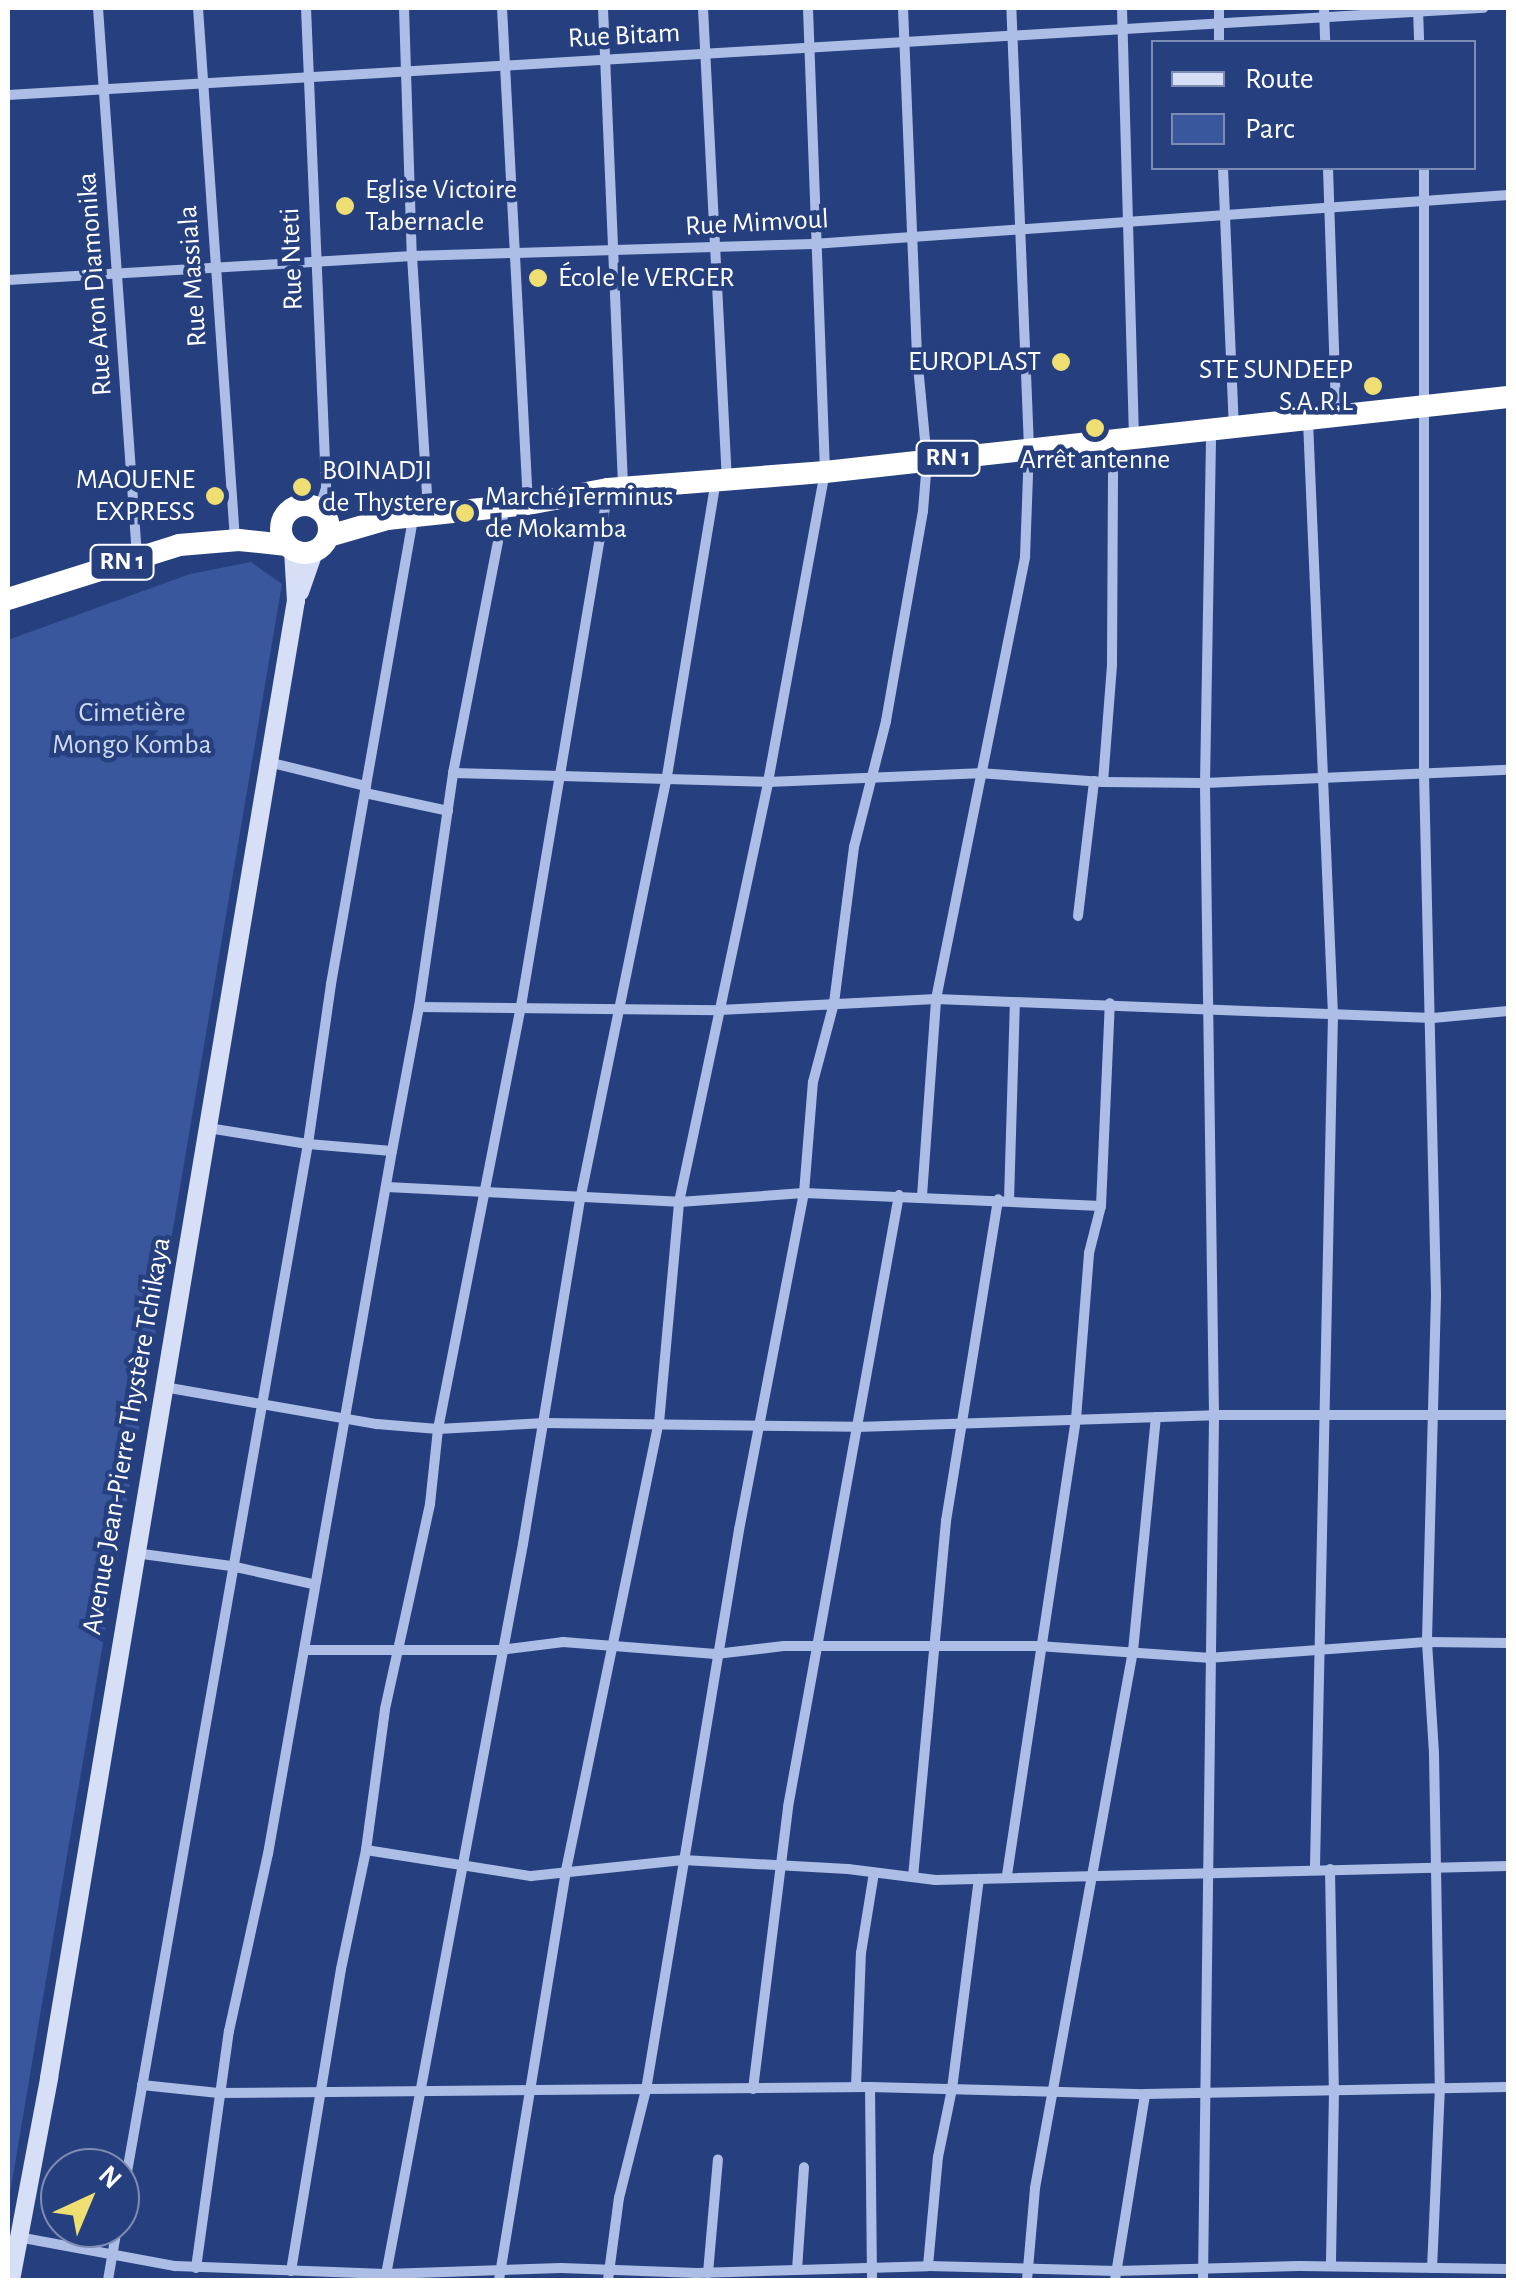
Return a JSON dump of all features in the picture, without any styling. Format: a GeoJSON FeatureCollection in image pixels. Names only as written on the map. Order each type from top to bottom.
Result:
{"type":"FeatureCollection","features":[{"type":"Feature","properties":{"kind":"highway","name":"RN 1"},"geometry":{"type":"LineString","coordinates":[[8,599],[178,545],[311,534],[387,519],[517,505],[616,488],[825,472],[1508,397]]}},
{"type":"Feature","properties":{"kind":"highway"},"geometry":{"type":"LineString","coordinates":[[306,504],[311,534],[281,529],[287,513],[306,504]]}},
{"type":"Feature","properties":{"kind":"highway","name":"RN 1"},"geometry":{"type":"LineString","coordinates":[[237,541],[287,513]]}},
{"type":"Feature","properties":{"kind":"street","name":"Rue Aron Diamonika"},"geometry":{"type":"LineString","coordinates":[[98,8],[137,556]]}},
{"type":"Feature","properties":{"kind":"street","name":"Rue Massiala"},"geometry":{"type":"LineString","coordinates":[[198,8],[237,541]]}},
{"type":"Feature","properties":{"kind":"street","name":"Rue Nteti"},"geometry":{"type":"LineString","coordinates":[[306,8],[326,488],[311,534]]}},
{"type":"Feature","properties":{"kind":"street"},"geometry":{"type":"LineString","coordinates":[[131,2148],[308,1144],[365,790],[421,514],[404,8]]}},
{"type":"Feature","properties":{"kind":"street"},"geometry":{"type":"LineString","coordinates":[[196,2268],[219,2092],[304,1650],[342,1418],[420,1007],[454,773],[517,505],[502,8]]}},
{"type":"Feature","properties":{"kind":"street"},"geometry":{"type":"LineString","coordinates":[[291,2271],[366,1850],[374,1770],[430,1504],[438,1429],[521,1006],[557,778],[616,488],[603,8]]}},
{"type":"Feature","properties":{"kind":"street"},"geometry":{"type":"LineString","coordinates":[[386,2277],[544,1423],[581,1196],[666,782],[722,479],[703,8]]}},
{"type":"Feature","properties":{"kind":"street"},"geometry":{"type":"LineString","coordinates":[[500,2275],[566,1874],[659,1422],[679,1202],[768,782],[825,472],[813,244],[808,8]]}},
{"type":"Feature","properties":{"kind":"street"},"geometry":{"type":"LineString","coordinates":[[608,2275],[619,2198],[646,2090],[716,1654],[804,1194],[813,1082],[834,1003],[854,847],[886,721],[912,591],[928,461],[917,356],[903,8]]}},
{"type":"Feature","properties":{"kind":"street"},"geometry":{"type":"LineString","coordinates":[[922,1196],[936,1000],[979,773],[1016,620],[1025,557],[1029,448],[1011,8]]}},
{"type":"Feature","properties":{"kind":"street"},"geometry":{"type":"LineString","coordinates":[[1078,916],[1112,664],[1124,440],[1129,222],[1122,8]]}},
{"type":"Feature","properties":{"kind":"street"},"geometry":{"type":"LineString","coordinates":[[1219,8],[1219,40]]}},
{"type":"Feature","properties":{"kind":"street","name":"Rue Bitam"},"geometry":{"type":"LineString","coordinates":[[8,95],[1123,30],[1324,12],[1483,8]]}},
{"type":"Feature","properties":{"kind":"street"},"geometry":{"type":"LineString","coordinates":[[1418,9],[1419,40]]}},
{"type":"Feature","properties":{"kind":"street"},"geometry":{"type":"LineString","coordinates":[[1324,12],[1325,40]]}},
{"type":"Feature","properties":{"kind":"street"},"geometry":{"type":"LineString","coordinates":[[1204,2280],[1210,1874],[1208,1658],[1214,1415],[1205,783],[1222,429],[1224,170]]}},
{"type":"Feature","properties":{"kind":"street"},"geometry":{"type":"LineString","coordinates":[[1328,170],[1336,416]]}},
{"type":"Feature","properties":{"kind":"street"},"geometry":{"type":"LineString","coordinates":[[1424,170],[1424,774],[1432,1018],[1432,1416],[1427,1642],[1440,2086],[1432,2268]]}},
{"type":"Feature","properties":{"kind":"street","name":"Rue Mimvoul"},"geometry":{"type":"LineString","coordinates":[[8,280],[314,260],[813,244],[1508,195]]}},
{"type":"Feature","properties":{"kind":"street"},"geometry":{"type":"LineString","coordinates":[[1308,420],[1332,1014],[1314,1869]]}},
{"type":"Feature","properties":{"kind":"street","name":"Avenue Jean-Pierre Thystère Tchikaya"},"geometry":{"type":"LineString","coordinates":[[10,2280],[49,2078],[268,762],[311,534]]}},
{"type":"Feature","properties":{"kind":"street"},"geometry":{"type":"LineString","coordinates":[[268,762],[448,811]]}},
{"type":"Feature","properties":{"kind":"street"},"geometry":{"type":"LineString","coordinates":[[454,773],[666,782],[979,773],[1098,782],[1205,783],[1508,770]]}},
{"type":"Feature","properties":{"kind":"street"},"geometry":{"type":"LineString","coordinates":[[420,1007],[720,1010],[936,1000],[1432,1018],[1508,1010]]}},
{"type":"Feature","properties":{"kind":"street"},"geometry":{"type":"LineString","coordinates":[[912,1877],[933,1648],[960,1426],[1003,1200],[1015,1003]]}},
{"type":"Feature","properties":{"kind":"street"},"geometry":{"type":"LineString","coordinates":[[1007,1876],[1038,1646],[1076,1419],[1087,1268],[1102,1206],[1110,1004]]}},
{"type":"Feature","properties":{"kind":"street"},"geometry":{"type":"LineString","coordinates":[[206,1128],[308,1144],[392,1151]]}},
{"type":"Feature","properties":{"kind":"street"},"geometry":{"type":"LineString","coordinates":[[387,1187],[679,1202],[804,1194],[1102,1206]]}},
{"type":"Feature","properties":{"kind":"street"},"geometry":{"type":"LineString","coordinates":[[753,2089],[788,1807],[899,1195]]}},
{"type":"Feature","properties":{"kind":"street"},"geometry":{"type":"LineString","coordinates":[[163,1387],[342,1418],[438,1429],[544,1423],[857,1427],[1214,1415],[1508,1415]]}},
{"type":"Feature","properties":{"kind":"street"},"geometry":{"type":"LineString","coordinates":[[1027,2275],[1035,2188],[1133,1651],[1156,1417]]}},
{"type":"Feature","properties":{"kind":"street"},"geometry":{"type":"LineString","coordinates":[[134,1553],[231,1566],[314,1584]]}},
{"type":"Feature","properties":{"kind":"street"},"geometry":{"type":"LineString","coordinates":[[304,1650],[500,1650],[563,1642],[716,1654],[818,1646],[1038,1646],[1208,1658],[1427,1642],[1508,1643]]}},
{"type":"Feature","properties":{"kind":"street"},"geometry":{"type":"LineString","coordinates":[[366,1850],[531,1876],[623,1863],[682,1860],[979,1880],[1007,1876],[1508,1866]]}},
{"type":"Feature","properties":{"kind":"street"},"geometry":{"type":"LineString","coordinates":[[1330,1869],[1334,2090],[1330,2266]]}},
{"type":"Feature","properties":{"kind":"street"},"geometry":{"type":"LineString","coordinates":[[856,2087],[862,1952],[874,1873]]}},
{"type":"Feature","properties":{"kind":"street"},"geometry":{"type":"LineString","coordinates":[[928,2266],[938,2158],[952,2089],[979,1880]]}},
{"type":"Feature","properties":{"kind":"street"},"geometry":{"type":"LineString","coordinates":[[142,2086],[219,2092],[870,2086],[1054,2088],[1144,2094],[1508,2087]]}},
{"type":"Feature","properties":{"kind":"street"},"geometry":{"type":"LineString","coordinates":[[870,2086],[872,2280]]}},
{"type":"Feature","properties":{"kind":"street"},"geometry":{"type":"LineString","coordinates":[[1116,2276],[1131,2205],[1144,2094]]}},
{"type":"Feature","properties":{"kind":"street"},"geometry":{"type":"LineString","coordinates":[[700,2276],[718,2159]]}},
{"type":"Feature","properties":{"kind":"street"},"geometry":{"type":"LineString","coordinates":[[791,2274],[804,2168]]}},
{"type":"Feature","properties":{"kind":"street"},"geometry":{"type":"LineString","coordinates":[[18,2237],[175,2266],[277,2276],[291,2271],[386,2277],[700,2276],[791,2274],[872,2266],[1116,2276],[1203,2267],[1330,2266],[1374,2275],[1432,2268],[1462,2274],[1508,2269]]}},
{"type":"Feature","properties":{"kind":"street"},"geometry":{"type":"LineString","coordinates":[[108,2280],[113,2248]]}},
{"type":"Feature","properties":{"kind":"street"},"geometry":{"type":"LineString","coordinates":[[174,2280],[175,2266]]}},
{"type":"Feature","properties":{"kind":"street"},"geometry":{"type":"LineString","coordinates":[[1299,2266],[1299,2280]]}},
{"type":"Feature","properties":{"kind":"green space","name":"Cimetière Mongo Komba"},"geometry":{"type":"Polygon","coordinates":[[[251,562],[282,584],[8,2205],[8,640],[190,574],[251,562]]]}},
{"type":"Feature","properties":{"kind":"place","name":"Eglise Victoire Tabernacle"},"geometry":{"type":"Point","coordinates":[345,206]}},
{"type":"Feature","properties":{"kind":"place","name":"École le VERGER"},"geometry":{"type":"Point","coordinates":[538,278]}},
{"type":"Feature","properties":{"kind":"place","name":"EUROPLAST"},"geometry":{"type":"Point","coordinates":[1061,362]}},
{"type":"Feature","properties":{"kind":"place","name":"STE SUNDEEP S.A.R.L"},"geometry":{"type":"Point","coordinates":[1373,386]}},
{"type":"Feature","properties":{"kind":"place","name":"Arrêt antenne"},"geometry":{"type":"Point","coordinates":[1095,428]}},
{"type":"Feature","properties":{"kind":"place","name":"BOINADJI de Thystere"},"geometry":{"type":"Point","coordinates":[302,487]}},
{"type":"Feature","properties":{"kind":"place","name":"MAOUENE EXPRESS"},"geometry":{"type":"Point","coordinates":[215,496]}},
{"type":"Feature","properties":{"kind":"place","name":"Marché Terminus de Mokamba"},"geometry":{"type":"Point","coordinates":[465,513]}}]}
